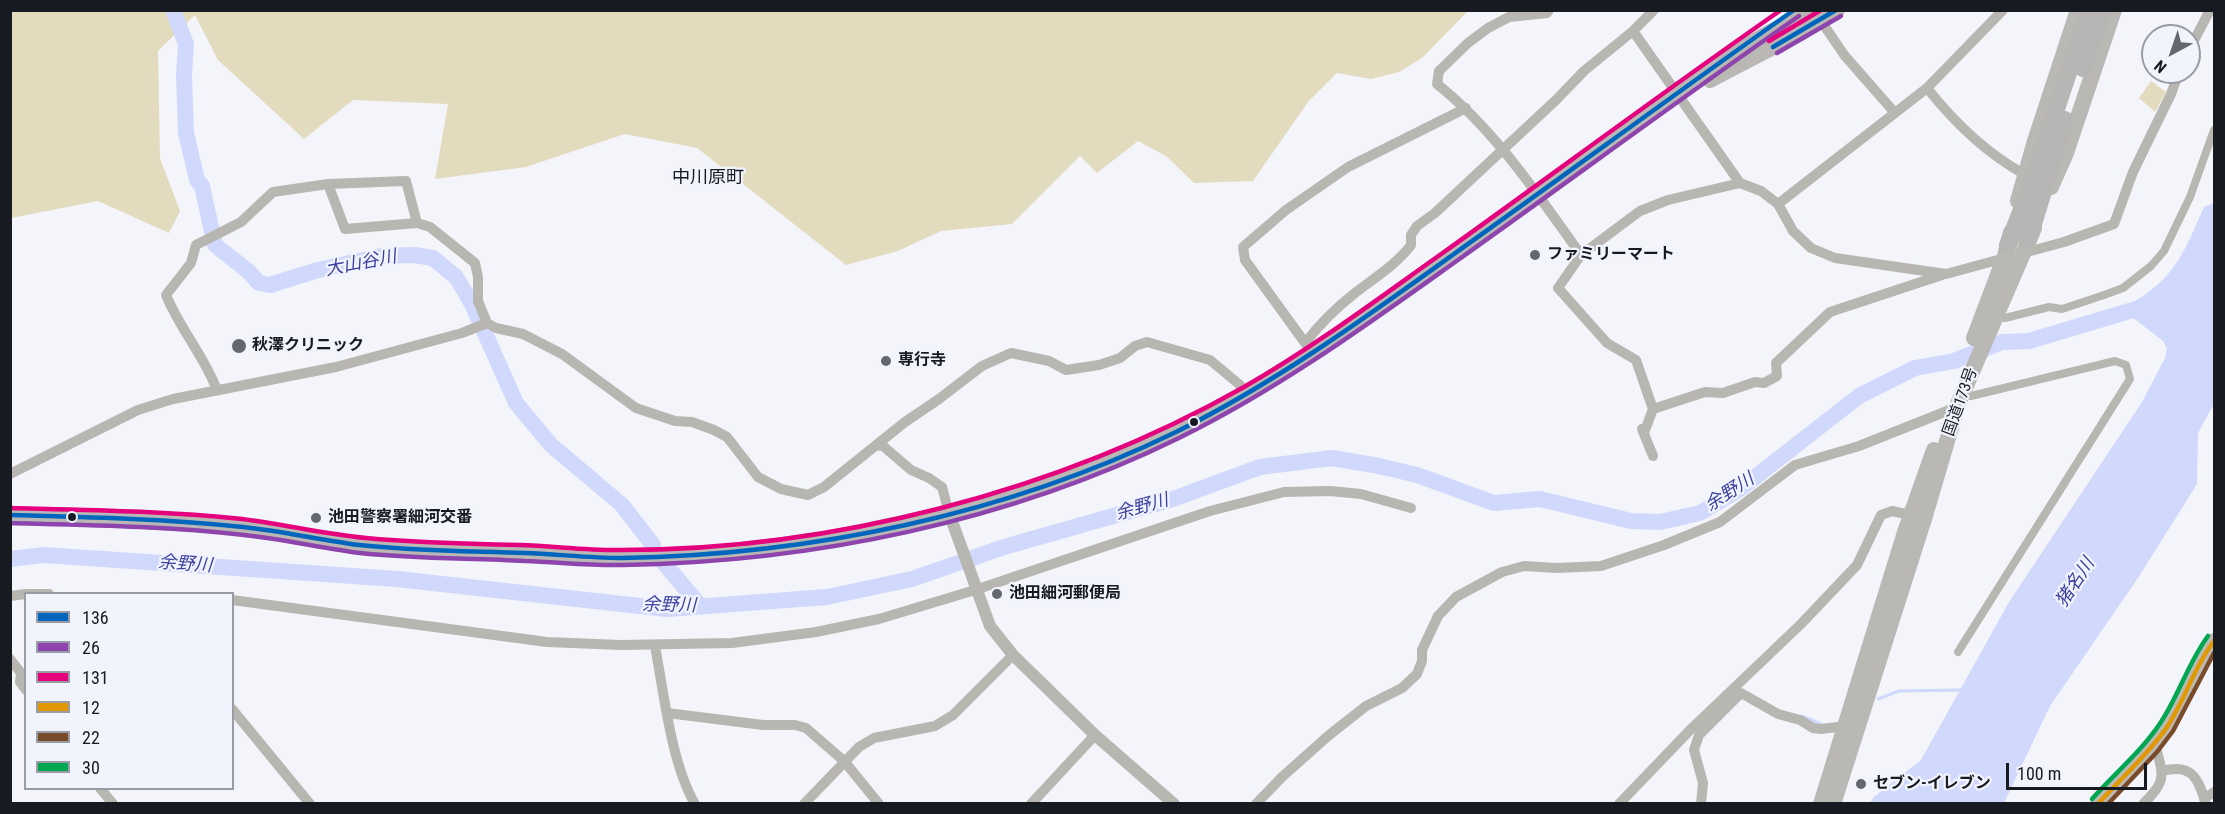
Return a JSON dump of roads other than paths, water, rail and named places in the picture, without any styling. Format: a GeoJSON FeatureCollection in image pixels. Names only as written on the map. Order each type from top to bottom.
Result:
{"type":"FeatureCollection","features":[{"type":"Feature","properties":{"kind":"highway"},"geometry":{"type":"LineString","coordinates":[[10,515],[243,527],[359,545],[397,548],[617,558],[696,555],[776,546],[951,520],[1102,465],[1149,445],[1246,395],[1309,348],[1538,195],[1795,10]]}},
{"type":"Feature","properties":{"kind":"highway"},"geometry":{"type":"LineString","coordinates":[[1724,59],[1787,24],[1816,14],[1837,10]]}},
{"type":"Feature","properties":{"kind":"highway","name":"国道173号"},"geometry":{"type":"LineString","coordinates":[[2016,248],[2024,174],[2078,10]]}},
{"type":"Feature","properties":{"kind":"highway"},"geometry":{"type":"LineString","coordinates":[[2079,60],[2090,10]]}},
{"type":"Feature","properties":{"kind":"highway"},"geometry":{"type":"LineString","coordinates":[[2016,248],[2025,202],[2079,60],[2103,10]]}},
{"type":"Feature","properties":{"kind":"highway","name":"国道173号"},"geometry":{"type":"LineString","coordinates":[[1821,804],[1983,329],[2016,248],[2066,153],[2114,10]]}},
{"type":"Feature","properties":{"kind":"highway"},"geometry":{"type":"LineString","coordinates":[[1676,95],[1758,54],[1769,43],[1816,14]]}},
{"type":"Feature","properties":{"kind":"highway","name":"国道173号"},"geometry":{"type":"LineString","coordinates":[[1833,804],[1917,517]]}},
{"type":"Feature","properties":{"kind":"main road"},"geometry":{"type":"LineString","coordinates":[[2098,804],[2155,744],[2175,715],[2195,668],[2214,641]]}},
{"type":"Feature","properties":{"kind":"street"},"geometry":{"type":"LineString","coordinates":[[1549,10],[1547,13],[1509,17],[1488,28],[1468,43],[1439,71],[1437,84],[1466,108],[1502,150],[1581,255]]}},
{"type":"Feature","properties":{"kind":"street"},"geometry":{"type":"LineString","coordinates":[[1309,348],[1316,329],[1352,295],[1402,257],[1412,245],[1410,235],[1418,226],[1435,213],[1584,71],[1633,31],[1654,10]]}},
{"type":"Feature","properties":{"kind":"street"},"geometry":{"type":"LineString","coordinates":[[1778,204],[1927,88],[2002,10]]}},
{"type":"Feature","properties":{"kind":"street"},"geometry":{"type":"LineString","coordinates":[[2201,27],[2210,10]]}},
{"type":"Feature","properties":{"kind":"street"},"geometry":{"type":"LineString","coordinates":[[1816,14],[1845,56],[1895,113]]}},
{"type":"Feature","properties":{"kind":"street"},"geometry":{"type":"LineString","coordinates":[[1633,31],[1740,183],[1761,191],[1778,204],[1793,231],[1811,248],[1835,258],[1946,274]]}},
{"type":"Feature","properties":{"kind":"street"},"geometry":{"type":"LineString","coordinates":[[1653,456],[1642,429],[1653,409],[1705,392],[1723,393],[1755,382],[1764,383],[1777,376],[1776,363],[1830,312],[1946,274],[2016,248],[2064,242],[2114,224],[2133,172],[2175,84]]}},
{"type":"Feature","properties":{"kind":"street"},"geometry":{"type":"LineString","coordinates":[[1927,88],[1947,113],[1974,139],[2024,174]]}},
{"type":"Feature","properties":{"kind":"street"},"geometry":{"type":"LineString","coordinates":[[1309,348],[1245,260],[1243,247],[1286,210],[1348,167],[1466,108]]}},
{"type":"Feature","properties":{"kind":"street"},"geometry":{"type":"LineString","coordinates":[[2004,318],[2049,307],[2062,309],[2104,295],[2123,288],[2151,266],[2164,251],[2190,197],[2214,129]]}},
{"type":"Feature","properties":{"kind":"street"},"geometry":{"type":"LineString","coordinates":[[217,390],[212,376],[175,316],[166,295],[191,263],[196,245],[241,222],[273,192],[328,184],[406,181],[417,224]]}},
{"type":"Feature","properties":{"kind":"street"},"geometry":{"type":"LineString","coordinates":[[1653,409],[1636,360],[1607,343],[1558,288],[1581,255],[1640,211],[1668,200],[1740,183]]}},
{"type":"Feature","properties":{"kind":"street"},"geometry":{"type":"LineString","coordinates":[[328,184],[345,229],[417,224],[430,227],[475,263],[478,277],[478,301],[488,323],[496,328],[523,334],[562,354],[636,408],[675,421],[692,422],[727,437],[758,477],[781,489],[808,495],[824,488],[876,445],[982,366],[1011,353],[1049,361],[1066,370],[1099,365],[1120,358],[1135,346],[1147,342],[1210,360],[1240,386],[1246,395]]}},
{"type":"Feature","properties":{"kind":"street"},"geometry":{"type":"LineString","coordinates":[[10,474],[138,410],[173,399],[336,367],[462,333],[488,323]]}},
{"type":"Feature","properties":{"kind":"street"},"geometry":{"type":"LineString","coordinates":[[1256,804],[1328,736],[1366,706],[1402,688],[1417,674],[1422,661],[1422,650],[1438,616],[1456,597],[1502,572],[1524,566],[1557,568],[1601,566],[1664,545],[1720,522],[1795,465],[1859,446],[1958,398],[2115,361],[2126,365],[2130,379],[1958,652]]}},
{"type":"Feature","properties":{"kind":"street"},"geometry":{"type":"LineString","coordinates":[[876,445],[883,446],[910,470],[929,478],[942,487],[951,520],[990,626],[1013,655],[1095,735],[1174,804]]}},
{"type":"Feature","properties":{"kind":"street"},"geometry":{"type":"LineString","coordinates":[[234,600],[547,642],[655,646],[732,643],[816,632],[879,619],[1210,510],[1284,492],[1330,490],[1361,494],[1411,508]]}},
{"type":"Feature","properties":{"kind":"street"},"geometry":{"type":"LineString","coordinates":[[1619,804],[1696,731],[1857,565],[1881,516],[1892,511],[1917,517]]}},
{"type":"Feature","properties":{"kind":"street"},"geometry":{"type":"LineString","coordinates":[[655,646],[680,768],[687,790],[695,804]]}},
{"type":"Feature","properties":{"kind":"street"},"geometry":{"type":"LineString","coordinates":[[804,804],[859,747],[874,738],[935,726],[953,715],[1013,655]]}},
{"type":"Feature","properties":{"kind":"street"},"geometry":{"type":"LineString","coordinates":[[10,659],[21,673],[21,682],[24,687]]}},
{"type":"Feature","properties":{"kind":"street"},"geometry":{"type":"LineString","coordinates":[[1701,804],[1703,783],[1694,750],[1696,731],[1741,693],[1778,714],[1800,720],[1813,728],[1846,726]]}},
{"type":"Feature","properties":{"kind":"street"},"geometry":{"type":"LineString","coordinates":[[234,711],[310,804]]}},
{"type":"Feature","properties":{"kind":"street"},"geometry":{"type":"LineString","coordinates":[[667,713],[763,724],[795,725],[806,728],[844,761],[879,804]]}},
{"type":"Feature","properties":{"kind":"street"},"geometry":{"type":"LineString","coordinates":[[1030,804],[1095,735]]}},
{"type":"Feature","properties":{"kind":"street"},"geometry":{"type":"LineString","coordinates":[[2143,804],[2159,787],[2162,771],[2155,744]]}},
{"type":"Feature","properties":{"kind":"street"},"geometry":{"type":"LineString","coordinates":[[2162,771],[2175,767],[2188,770],[2197,779],[2205,801],[2214,792]]}},
{"type":"Feature","properties":{"kind":"street"},"geometry":{"type":"LineString","coordinates":[[101,790],[113,804]]}},
{"type":"Feature","properties":{"kind":"water","name":"猪名川"},"geometry":{"type":"Polygon","coordinates":[[[2214,203],[2214,404],[2198,433],[2197,484],[2138,578],[2050,706],[2004,803],[1870,803],[1874,797],[1921,760],[2009,602],[2142,402],[2165,358],[2167,349],[2163,341],[2132,317],[2130,304],[2158,285],[2168,274],[2184,251],[2204,207],[2214,203]]]}},
{"type":"Feature","properties":{"kind":"waterway","name":"大山谷川"},"geometry":{"type":"LineString","coordinates":[[173,10],[186,44],[184,75],[186,133],[197,180],[202,186],[215,245],[248,271],[259,283],[270,285],[318,270],[381,256],[415,255],[433,258],[456,277],[472,304],[516,403],[551,445],[622,505],[653,545]]}},
{"type":"Feature","properties":{"kind":"waterway","name":"余野川"},"geometry":{"type":"LineString","coordinates":[[10,559],[44,555],[397,579],[667,609],[827,597],[912,579],[1004,547],[1173,499],[1260,467],[1332,458],[1417,475],[1494,503],[1540,499],[1631,521],[1660,522],[1700,513],[1740,489],[1859,396],[1915,368],[1954,361],[2002,342],[2029,341],[2153,304]]}},
{"type":"Feature","properties":{"kind":"waterway","name":"大山谷川"},"geometry":{"type":"LineString","coordinates":[[664,563],[701,607]]}},
{"type":"Feature","properties":{"kind":"waterway"},"geometry":{"type":"LineString","coordinates":[[1878,699],[1899,691],[1961,690]]}},
{"type":"Feature","properties":{"kind":"waterway"},"geometry":{"type":"LineString","coordinates":[[1802,716],[1821,724]]}},
{"type":"Feature","properties":{"kind":"place","name":"ファミリーマート"},"geometry":{"type":"Point","coordinates":[1535,255]}},
{"type":"Feature","properties":{"kind":"place","name":"秋澤クリニック"},"geometry":{"type":"Point","coordinates":[239,346]}},
{"type":"Feature","properties":{"kind":"place","name":"専行寺"},"geometry":{"type":"Point","coordinates":[886,361]}},
{"type":"Feature","properties":{"kind":"place","name":"池田警察署細河交番"},"geometry":{"type":"Point","coordinates":[316,518]}},
{"type":"Feature","properties":{"kind":"place","name":"池田細河郵便局"},"geometry":{"type":"Point","coordinates":[997,594]}},
{"type":"Feature","properties":{"kind":"place","name":"セブン-イレブン"},"geometry":{"type":"Point","coordinates":[1861,784]}},
{"type":"Feature","properties":{"kind":"district","name":"中川原町"},"geometry":{"type":"Point","coordinates":[708,178]}}]}
